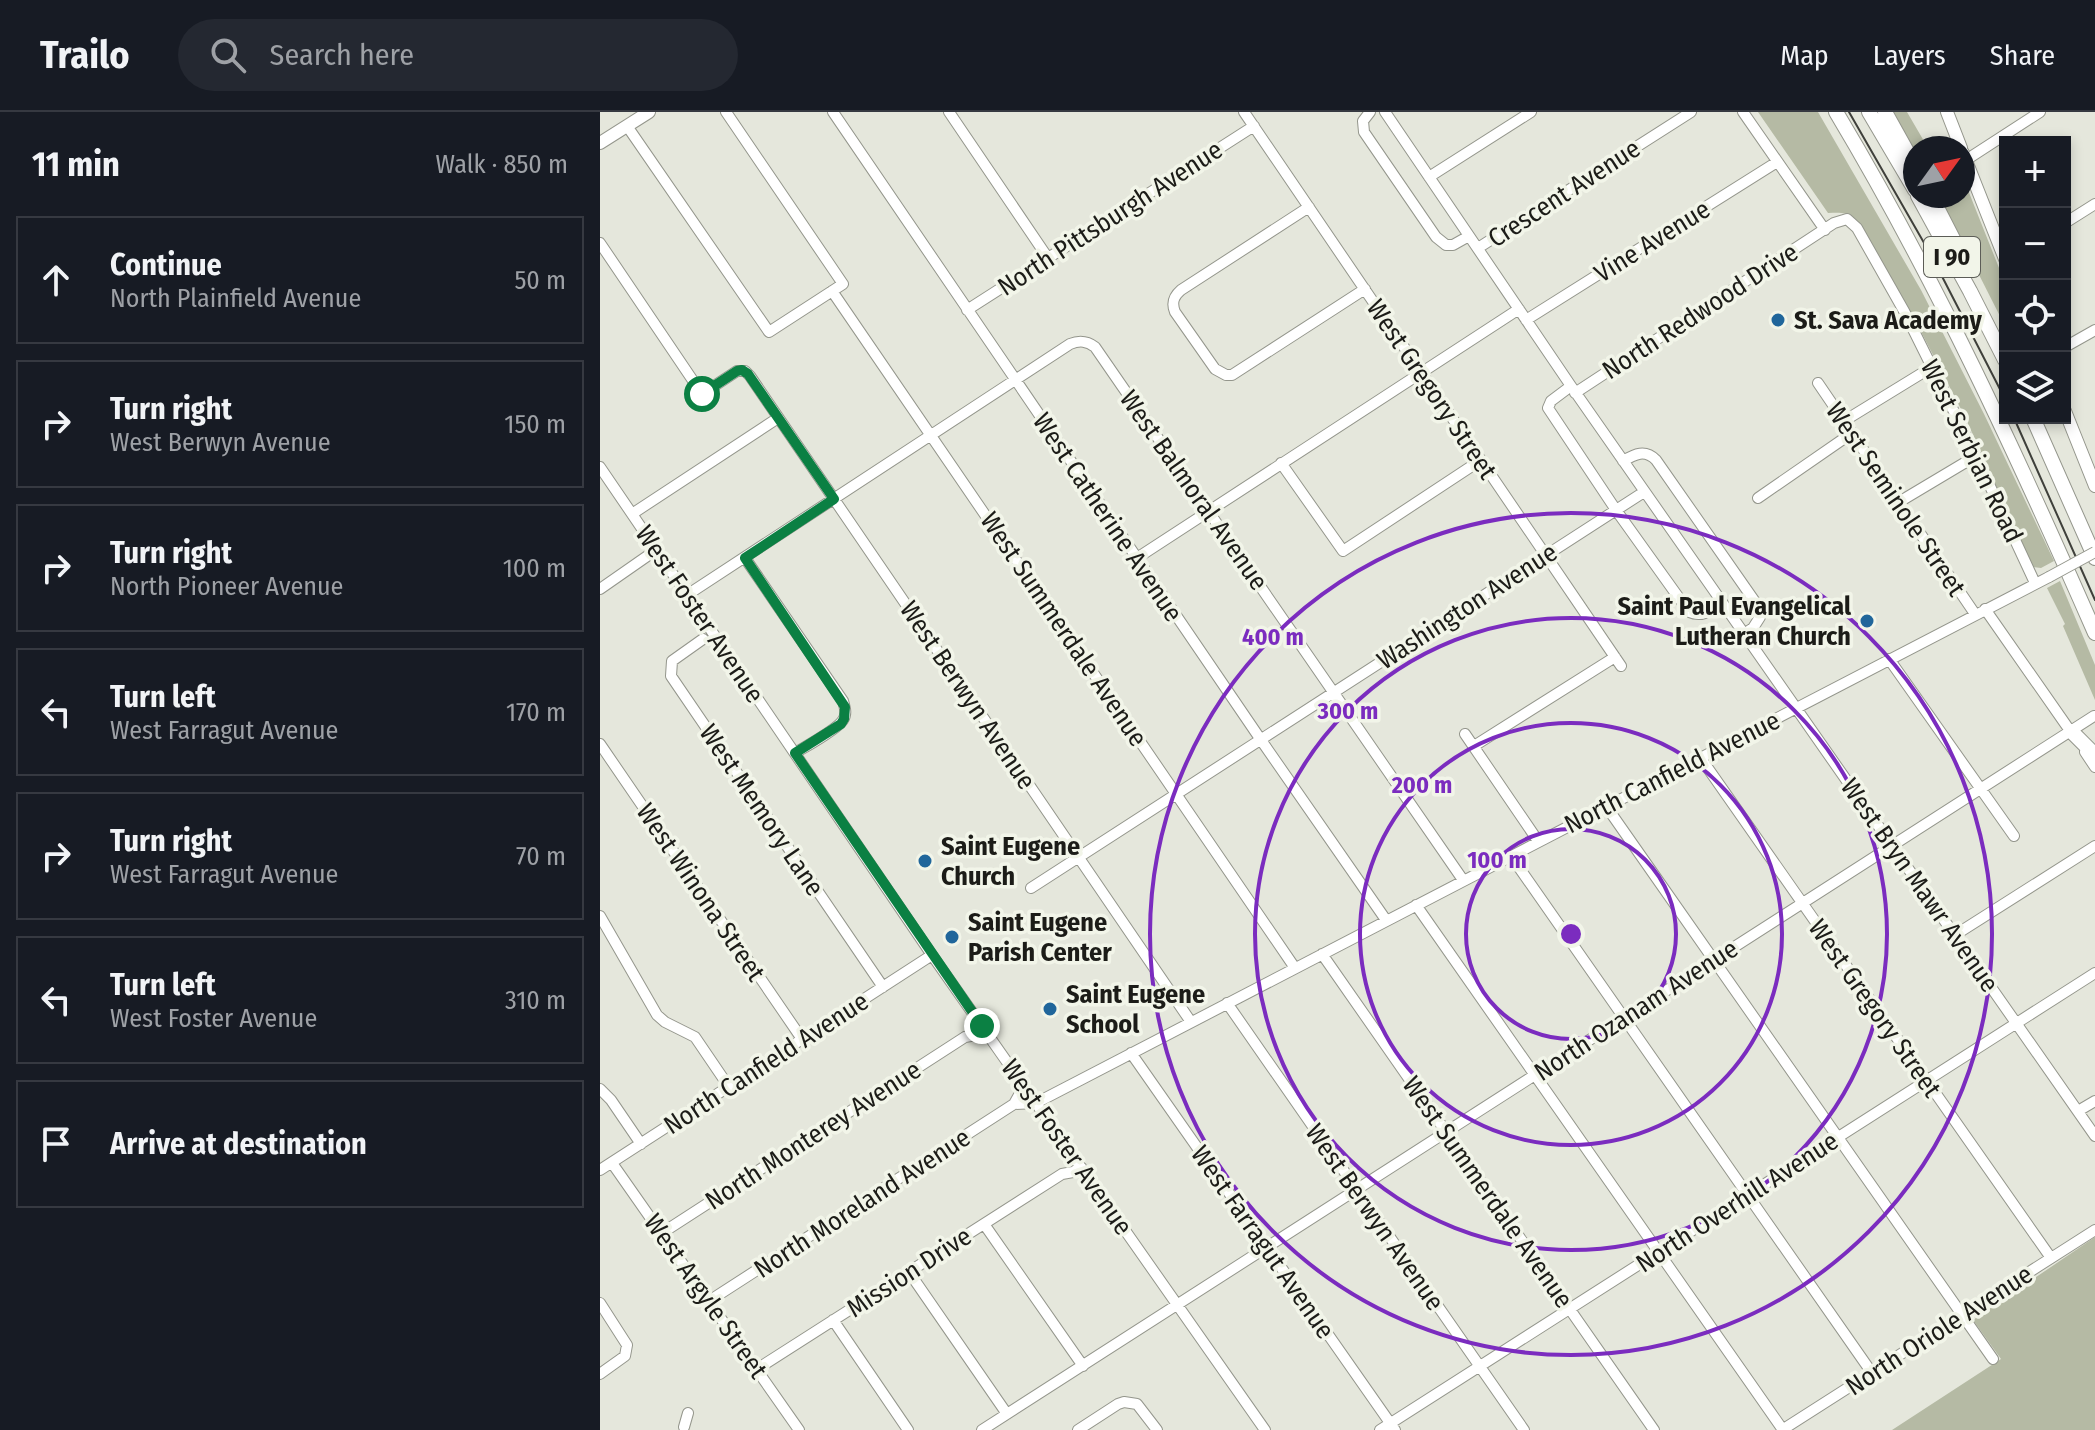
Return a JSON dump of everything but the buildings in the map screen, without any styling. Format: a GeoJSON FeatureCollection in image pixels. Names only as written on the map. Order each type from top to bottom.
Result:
{"type":"FeatureCollection","features":[{"type":"Feature","properties":{"kind":"highway","name":"I 90"},"geometry":{"type":"LineString","coordinates":[[1836,112],[1909,242],[1978,375],[2095,633]]}},
{"type":"Feature","properties":{"kind":"highway"},"geometry":{"type":"LineString","coordinates":[[1869,112],[1903,170]]}},
{"type":"Feature","properties":{"kind":"highway"},"geometry":{"type":"LineString","coordinates":[[1885,112],[1903,144]]}},
{"type":"Feature","properties":{"kind":"highway","name":"I 90"},"geometry":{"type":"LineString","coordinates":[[1924,208],[2001,352]]}},
{"type":"Feature","properties":{"kind":"highway"},"geometry":{"type":"LineString","coordinates":[[1937,208],[1975,281],[1984,318]]}},
{"type":"Feature","properties":{"kind":"highway"},"geometry":{"type":"LineString","coordinates":[[2036,424],[2095,555]]}},
{"type":"Feature","properties":{"kind":"highway"},"geometry":{"type":"LineString","coordinates":[[2071,731],[2095,755]]}},
{"type":"Feature","properties":{"kind":"main road"},"geometry":{"type":"LineString","coordinates":[[600,143],[649,112]]}},
{"type":"Feature","properties":{"kind":"main road"},"geometry":{"type":"LineString","coordinates":[[1947,112],[1956,136]]}},
{"type":"Feature","properties":{"kind":"main road"},"geometry":{"type":"LineString","coordinates":[[1975,184],[1999,244]]}},
{"type":"Feature","properties":{"kind":"main road"},"geometry":{"type":"LineString","coordinates":[[2071,423],[2090,460],[2095,486]]}},
{"type":"Feature","properties":{"kind":"street"},"geometry":{"type":"LineString","coordinates":[[627,126],[769,332],[843,284],[726,112]]}},
{"type":"Feature","properties":{"kind":"street","name":"West Catherine Avenue"},"geometry":{"type":"LineString","coordinates":[[833,112],[1386,920]]}},
{"type":"Feature","properties":{"kind":"street"},"geometry":{"type":"LineString","coordinates":[[949,112],[1048,258]]}},
{"type":"Feature","properties":{"kind":"street","name":"West Gregory Street"},"geometry":{"type":"LineString","coordinates":[[1244,112],[1618,661],[1474,746]]}},
{"type":"Feature","properties":{"kind":"street"},"geometry":{"type":"LineString","coordinates":[[1370,112],[1363,121],[1364,132],[1436,237],[1446,245],[1453,245],[1469,236]]}},
{"type":"Feature","properties":{"kind":"street","name":"West Bryn Mawr Avenue"},"geometry":{"type":"LineString","coordinates":[[1385,112],[1573,390],[2095,1136]]}},
{"type":"Feature","properties":{"kind":"street"},"geometry":{"type":"LineString","coordinates":[[1429,177],[1531,112]]}},
{"type":"Feature","properties":{"kind":"street","name":"Crescent Avenue"},"geometry":{"type":"LineString","coordinates":[[1478,248],[1691,112]]}},
{"type":"Feature","properties":{"kind":"street"},"geometry":{"type":"LineString","coordinates":[[1743,112],[1825,230]]}},
{"type":"Feature","properties":{"kind":"street"},"geometry":{"type":"LineString","coordinates":[[1975,147],[2040,112]]}},
{"type":"Feature","properties":{"kind":"street","name":"North Pittsburgh Avenue"},"geometry":{"type":"LineString","coordinates":[[967,310],[1254,126]]}},
{"type":"Feature","properties":{"kind":"street","name":"Vine Avenue"},"geometry":{"type":"LineString","coordinates":[[1526,320],[1777,162]]}},
{"type":"Feature","properties":{"kind":"street"},"geometry":{"type":"LineString","coordinates":[[2071,219],[2095,204]]}},
{"type":"Feature","properties":{"kind":"street"},"geometry":{"type":"LineString","coordinates":[[1309,207],[1181,290],[1174,299],[1175,312],[1215,369],[1226,375],[1238,372],[1365,289]]}},
{"type":"Feature","properties":{"kind":"street","name":"West Serbian Road"},"geometry":{"type":"LineString","coordinates":[[1825,230],[1847,219],[1857,228],[1904,311],[2035,583]]}},
{"type":"Feature","properties":{"kind":"street","name":"North Redwood Drive"},"geometry":{"type":"LineString","coordinates":[[1573,390],[1825,230]]}},
{"type":"Feature","properties":{"kind":"street","name":"West Berwyn Avenue"},"geometry":{"type":"LineString","coordinates":[[600,243],[702,394],[734,372],[742,370],[750,376],[1191,1022]]}},
{"type":"Feature","properties":{"kind":"street","name":"West Summerdale Avenue"},"geometry":{"type":"LineString","coordinates":[[832,291],[1295,968]]}},
{"type":"Feature","properties":{"kind":"street"},"geometry":{"type":"LineString","coordinates":[[1137,558],[1519,309]]}},
{"type":"Feature","properties":{"kind":"street"},"geometry":{"type":"LineString","coordinates":[[2071,344],[2095,330]]}},
{"type":"Feature","properties":{"kind":"street","name":"West Balmoral Avenue"},"geometry":{"type":"LineString","coordinates":[[1015,381],[1070,344],[1080,341],[1095,347],[1463,880]]}},
{"type":"Feature","properties":{"kind":"street"},"geometry":{"type":"LineString","coordinates":[[1844,421],[1932,367]]}},
{"type":"Feature","properties":{"kind":"street"},"geometry":{"type":"LineString","coordinates":[[687,595],[1015,381]]}},
{"type":"Feature","properties":{"kind":"street","name":"West Seminole Street"},"geometry":{"type":"LineString","coordinates":[[1818,383],[1899,502],[2095,767]]}},
{"type":"Feature","properties":{"kind":"street"},"geometry":{"type":"LineString","coordinates":[[1573,390],[1551,401],[1548,408],[1616,510],[1689,612],[1704,614],[1722,603]]}},
{"type":"Feature","properties":{"kind":"street"},"geometry":{"type":"LineString","coordinates":[[632,514],[778,418]]}},
{"type":"Feature","properties":{"kind":"street"},"geometry":{"type":"LineString","coordinates":[[1758,498],[1852,433]]}},
{"type":"Feature","properties":{"kind":"street"},"geometry":{"type":"LineString","coordinates":[[1623,461],[1632,455],[1645,453],[1656,460],[1758,606],[1760,617],[1753,628],[1744,634]]}},
{"type":"Feature","properties":{"kind":"street"},"geometry":{"type":"LineString","coordinates":[[1899,502],[1976,456]]}},
{"type":"Feature","properties":{"kind":"street"},"geometry":{"type":"LineString","coordinates":[[1281,463],[1343,551],[1481,460]]}},
{"type":"Feature","properties":{"kind":"street","name":"West Foster Avenue"},"geometry":{"type":"LineString","coordinates":[[600,467],[932,955],[1265,1430]]}},
{"type":"Feature","properties":{"kind":"street","name":"Washington Avenue"},"geometry":{"type":"LineString","coordinates":[[1031,888],[1644,492]]}},
{"type":"Feature","properties":{"kind":"street"},"geometry":{"type":"LineString","coordinates":[[600,589],[656,550]]}},
{"type":"Feature","properties":{"kind":"street","name":"North Canfield Avenue"},"geometry":{"type":"LineString","coordinates":[[1036,1103],[2035,583],[2095,555]]}},
{"type":"Feature","properties":{"kind":"street"},"geometry":{"type":"LineString","coordinates":[[745,558],[845,707],[841,724],[795,753]]}},
{"type":"Feature","properties":{"kind":"street","name":"West Memory Lane"},"geometry":{"type":"LineString","coordinates":[[703,639],[672,661],[671,676],[883,987]]}},
{"type":"Feature","properties":{"kind":"street"},"geometry":{"type":"LineString","coordinates":[[1889,659],[2014,836]]}},
{"type":"Feature","properties":{"kind":"street","name":"North Ozanam Avenue"},"geometry":{"type":"LineString","coordinates":[[982,1430],[2094,716]]}},
{"type":"Feature","properties":{"kind":"street"},"geometry":{"type":"LineString","coordinates":[[1465,734],[1538,841]]}},
{"type":"Feature","properties":{"kind":"street","name":"West Winona Street"},"geometry":{"type":"LineString","coordinates":[[600,744],[802,1039]]}},
{"type":"Feature","properties":{"kind":"street","name":"West Gregory Street"},"geometry":{"type":"LineString","coordinates":[[1700,757],[2051,1258]]}},
{"type":"Feature","properties":{"kind":"street"},"geometry":{"type":"LineString","coordinates":[[1606,806],[1993,1359]]}},
{"type":"Feature","properties":{"kind":"street"},"geometry":{"type":"LineString","coordinates":[[1955,935],[2095,846]]}},
{"type":"Feature","properties":{"kind":"street"},"geometry":{"type":"LineString","coordinates":[[1511,856],[1872,1373]]}},
{"type":"Feature","properties":{"kind":"street"},"geometry":{"type":"LineString","coordinates":[[1416,905],[1783,1430]]}},
{"type":"Feature","properties":{"kind":"street"},"geometry":{"type":"LineString","coordinates":[[600,916],[657,1015],[695,1037],[729,1087]]}},
{"type":"Feature","properties":{"kind":"street","name":"West Summerdale Avenue"},"geometry":{"type":"LineString","coordinates":[[1322,954],[1654,1430]]}},
{"type":"Feature","properties":{"kind":"street","name":"North Canfield Avenue"},"geometry":{"type":"LineString","coordinates":[[600,1170],[932,955]]}},
{"type":"Feature","properties":{"kind":"street","name":"North Overhill Avenue"},"geometry":{"type":"LineString","coordinates":[[1380,1430],[1393,1427],[1480,1366],[2095,973]]}},
{"type":"Feature","properties":{"kind":"street","name":"West Berwyn Avenue"},"geometry":{"type":"LineString","coordinates":[[1227,1003],[1524,1430]]}},
{"type":"Feature","properties":{"kind":"street","name":"North Monterey Avenue"},"geometry":{"type":"LineString","coordinates":[[965,1037],[976,1018]]}},
{"type":"Feature","properties":{"kind":"street","name":"North Monterey Avenue"},"geometry":{"type":"LineString","coordinates":[[662,1233],[965,1037],[987,1033]]}},
{"type":"Feature","properties":{"kind":"street","name":"West Farragut Avenue"},"geometry":{"type":"LineString","coordinates":[[1131,1053],[1393,1427]]}},
{"type":"Feature","properties":{"kind":"street","name":"North Moreland Avenue"},"geometry":{"type":"LineString","coordinates":[[709,1301],[1014,1104],[1024,1086]]}},
{"type":"Feature","properties":{"kind":"street"},"geometry":{"type":"LineString","coordinates":[[600,1089],[641,1144]]}},
{"type":"Feature","properties":{"kind":"street"},"geometry":{"type":"LineString","coordinates":[[2078,1111],[2095,1101]]}},
{"type":"Feature","properties":{"kind":"street"},"geometry":{"type":"LineString","coordinates":[[1014,1104],[1036,1103]]}},
{"type":"Feature","properties":{"kind":"street","name":"West Argyle Street"},"geometry":{"type":"LineString","coordinates":[[612,1163],[799,1430]]}},
{"type":"Feature","properties":{"kind":"street","name":"Mission Drive"},"geometry":{"type":"LineString","coordinates":[[757,1369],[1062,1174],[1073,1172],[1079,1164]]}},
{"type":"Feature","properties":{"kind":"street"},"geometry":{"type":"LineString","coordinates":[[984,1224],[1083,1366]]}},
{"type":"Feature","properties":{"kind":"street","name":"North Oriole Avenue"},"geometry":{"type":"LineString","coordinates":[[1783,1430],[2095,1230]]}},
{"type":"Feature","properties":{"kind":"street"},"geometry":{"type":"LineString","coordinates":[[909,1272],[1007,1414]]}},
{"type":"Feature","properties":{"kind":"street"},"geometry":{"type":"LineString","coordinates":[[600,1303],[625,1339],[627,1352],[622,1360],[600,1374]]}},
{"type":"Feature","properties":{"kind":"street"},"geometry":{"type":"LineString","coordinates":[[833,1320],[908,1430]]}},
{"type":"Feature","properties":{"kind":"street"},"geometry":{"type":"LineString","coordinates":[[1078,1430],[1118,1404],[1130,1402],[1143,1410],[1157,1430]]}},
{"type":"Feature","properties":{"kind":"street"},"geometry":{"type":"LineString","coordinates":[[682,1429],[688,1413]]}},
{"type":"Feature","properties":{"kind":"green space"},"geometry":{"type":"Polygon","coordinates":[[[1758,112],[1818,112],[1921,290],[2054,561],[2041,568],[2033,567],[1964,415],[1864,231],[1849,215],[1828,213],[1758,112]]]}},
{"type":"Feature","properties":{"kind":"green space"},"geometry":{"type":"Polygon","coordinates":[[[1893,112],[1907,112],[1921,136],[1906,136],[1893,112]]]}},
{"type":"Feature","properties":{"kind":"green space"},"geometry":{"type":"Polygon","coordinates":[[[1945,208],[1975,208],[1999,268],[1999,314],[1945,208]]]}},
{"type":"Feature","properties":{"kind":"green space"},"geometry":{"type":"Polygon","coordinates":[[[2060,581],[2095,665],[2095,700],[2047,588],[2060,581]]]}},
{"type":"Feature","properties":{"kind":"green space"},"geometry":{"type":"Polygon","coordinates":[[[2095,1237],[2095,1430],[1892,1430],[2001,1359],[1973,1320],[2095,1237]]]}},
{"type":"Feature","properties":{"kind":"railway"},"geometry":{"type":"LineString","coordinates":[[1849,112],[1931,255],[1999,387]]}},
{"type":"Feature","properties":{"kind":"railway"},"geometry":{"type":"LineString","coordinates":[[2017,424],[2095,600]]}},
{"type":"Feature","properties":{"kind":"place","name":"St. Sava Academy"},"geometry":{"type":"Point","coordinates":[1778,320]}},
{"type":"Feature","properties":{"kind":"place","name":"Saint Paul Evangelical Lutheran Church"},"geometry":{"type":"Point","coordinates":[1867,621]}},
{"type":"Feature","properties":{"kind":"place","name":"Saint Eugene Church"},"geometry":{"type":"Point","coordinates":[925,861]}},
{"type":"Feature","properties":{"kind":"place","name":"Saint Eugene Parish Center"},"geometry":{"type":"Point","coordinates":[952,937]}},
{"type":"Feature","properties":{"kind":"place","name":"Saint Eugene School"},"geometry":{"type":"Point","coordinates":[1050,1009]}},
{"type":"Feature","properties":{"kind":"route"},"geometry":{"type":"LineString","coordinates":[[702,394],[737,371],[748,374],[834,499],[745,558],[845,707],[841,724],[795,753],[982,1026]]}}]}
